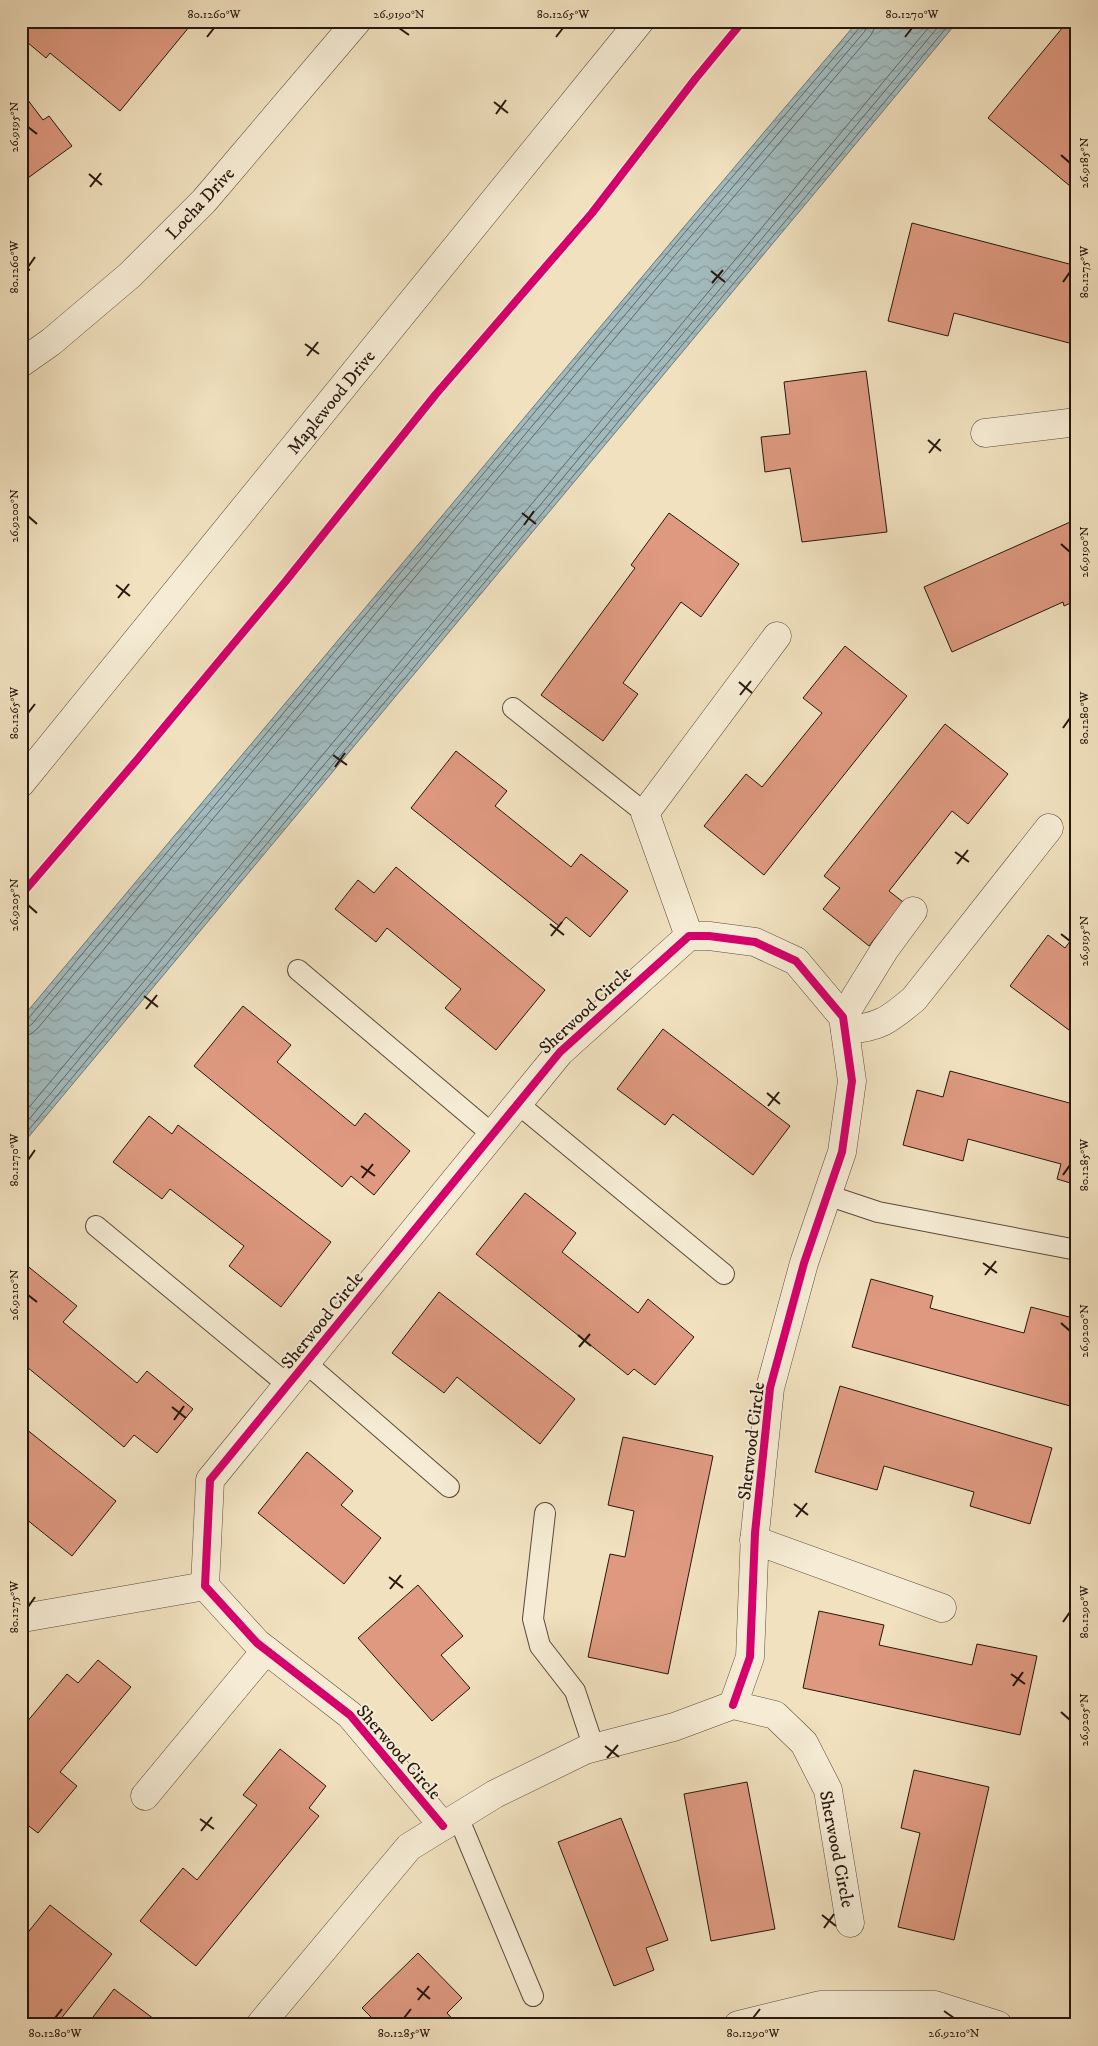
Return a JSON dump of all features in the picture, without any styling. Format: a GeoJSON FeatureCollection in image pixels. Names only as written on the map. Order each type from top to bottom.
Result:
{"type":"FeatureCollection","features":[{"type":"Feature","properties":{"kind":"street","name":"Locha Drive"},"geometry":{"type":"LineString","coordinates":[[21,363],[51,342],[130,275],[204,202],[357,21]]}},
{"type":"Feature","properties":{"kind":"street","name":"Maplewood Drive"},"geometry":{"type":"LineString","coordinates":[[21,783],[640,21]]}},
{"type":"Feature","properties":{"kind":"street"},"geometry":{"type":"LineString","coordinates":[[985,433],[1077,422]]}},
{"type":"Feature","properties":{"kind":"street"},"geometry":{"type":"LineString","coordinates":[[776,636],[645,813],[688,936],[710,936],[755,942],[796,961],[844,1023],[866,1029],[890,1019],[914,999],[1049,828]]}},
{"type":"Feature","properties":{"kind":"street"},"geometry":{"type":"LineString","coordinates":[[844,1023],[885,949],[913,911]]}},
{"type":"Feature","properties":{"kind":"street","name":"Sherwood Circle"},"geometry":{"type":"LineString","coordinates":[[451,1821],[350,1715],[256,1643],[206,1586],[210,1480],[560,1052],[688,936]]}},
{"type":"Feature","properties":{"kind":"street","name":"Sherwood Circle"},"geometry":{"type":"LineString","coordinates":[[733,1705],[750,1657],[754,1540],[770,1388],[804,1263],[842,1152],[852,1081],[844,1023]]}},
{"type":"Feature","properties":{"kind":"street"},"geometry":{"type":"LineString","coordinates":[[754,1540],[942,1608]]}},
{"type":"Feature","properties":{"kind":"street"},"geometry":{"type":"LineString","coordinates":[[21,1616],[23,1618],[206,1586]]}},
{"type":"Feature","properties":{"kind":"street"},"geometry":{"type":"LineString","coordinates":[[145,1796],[266,1650]]}},
{"type":"Feature","properties":{"kind":"street","name":"Sherwood Circle"},"geometry":{"type":"LineString","coordinates":[[260,2025],[409,1847],[495,1794],[585,1750],[674,1727],[733,1705],[775,1715],[804,1743],[828,1790],[850,1923]]}},
{"type":"Feature","properties":{"kind":"street"},"geometry":{"type":"LineString","coordinates":[[738,2025],[820,2005],[934,2005],[998,2025]]}},
{"type":"Feature","properties":{"kind":"lane"},"geometry":{"type":"LineString","coordinates":[[513,708],[645,813]]}},
{"type":"Feature","properties":{"kind":"lane"},"geometry":{"type":"LineString","coordinates":[[298,970],[492,1134]]}},
{"type":"Feature","properties":{"kind":"lane"},"geometry":{"type":"LineString","coordinates":[[517,1103],[724,1274]]}},
{"type":"Feature","properties":{"kind":"lane"},"geometry":{"type":"LineString","coordinates":[[827,1195],[878,1212],[1077,1250]]}},
{"type":"Feature","properties":{"kind":"lane"},"geometry":{"type":"LineString","coordinates":[[96,1226],[288,1385]]}},
{"type":"Feature","properties":{"kind":"lane"},"geometry":{"type":"LineString","coordinates":[[306,1363],[449,1487]]}},
{"type":"Feature","properties":{"kind":"lane"},"geometry":{"type":"LineString","coordinates":[[544,1513],[533,1619],[540,1646],[575,1691],[594,1748]]}},
{"type":"Feature","properties":{"kind":"lane"},"geometry":{"type":"LineString","coordinates":[[451,1821],[533,1996]]}},
{"type":"Feature","properties":{"kind":"water"},"geometry":{"type":"Polygon","coordinates":[[[858,21],[958,21],[21,1146],[21,1019],[858,21]]]}},
{"type":"Feature","properties":{"kind":"building"},"geometry":{"type":"Polygon","coordinates":[[[21,21],[194,21],[120,111],[50,53],[46,58],[21,37],[21,21]]]}},
{"type":"Feature","properties":{"kind":"building"},"geometry":{"type":"Polygon","coordinates":[[[1068,21],[1077,21],[1076,191],[988,118],[1068,21]]]}},
{"type":"Feature","properties":{"kind":"building"},"geometry":{"type":"Polygon","coordinates":[[[21,91],[43,120],[49,116],[72,146],[21,183],[21,91]]]}},
{"type":"Feature","properties":{"kind":"building"},"geometry":{"type":"Polygon","coordinates":[[[912,223],[1077,266],[1077,345],[954,313],[948,336],[888,321],[912,223]]]}},
{"type":"Feature","properties":{"kind":"building"},"geometry":{"type":"Polygon","coordinates":[[[21,258],[30,270],[21,276],[21,258]]]}},
{"type":"Feature","properties":{"kind":"building"},"geometry":{"type":"Polygon","coordinates":[[[866,371],[887,532],[802,542],[790,468],[765,472],[761,437],[790,434],[784,382],[866,371]]]}},
{"type":"Feature","properties":{"kind":"building"},"geometry":{"type":"Polygon","coordinates":[[[669,513],[739,564],[701,617],[681,602],[623,683],[638,694],[603,741],[541,695],[635,568],[631,565],[669,513]]]}},
{"type":"Feature","properties":{"kind":"building"},"geometry":{"type":"Polygon","coordinates":[[[1077,519],[1077,600],[1064,606],[1063,602],[952,652],[924,587],[1077,519]]]}},
{"type":"Feature","properties":{"kind":"building"},"geometry":{"type":"Polygon","coordinates":[[[845,646],[907,696],[764,875],[704,826],[746,774],[762,787],[822,713],[803,698],[845,646]]]}},
{"type":"Feature","properties":{"kind":"building"},"geometry":{"type":"Polygon","coordinates":[[[945,724],[1008,774],[968,824],[952,811],[889,891],[903,902],[869,946],[823,909],[840,888],[824,876],[945,724]]]}},
{"type":"Feature","properties":{"kind":"building"},"geometry":{"type":"Polygon","coordinates":[[[456,751],[507,791],[495,806],[571,867],[581,854],[628,891],[590,937],[566,917],[559,926],[411,808],[456,751]]]}},
{"type":"Feature","properties":{"kind":"building"},"geometry":{"type":"Polygon","coordinates":[[[396,867],[545,990],[496,1050],[445,1008],[461,989],[387,928],[376,942],[335,909],[358,880],[374,893],[396,867]]]}},
{"type":"Feature","properties":{"kind":"building"},"geometry":{"type":"Polygon","coordinates":[[[1077,932],[1077,1027],[1073,1033],[1010,986],[1048,935],[1065,948],[1077,932]]]}},
{"type":"Feature","properties":{"kind":"building"},"geometry":{"type":"Polygon","coordinates":[[[243,1006],[291,1045],[277,1062],[355,1126],[365,1113],[410,1151],[374,1195],[351,1176],[342,1187],[194,1066],[243,1006]]]}},
{"type":"Feature","properties":{"kind":"building"},"geometry":{"type":"Polygon","coordinates":[[[663,1029],[790,1126],[753,1175],[673,1114],[665,1125],[617,1089],[663,1029]]]}},
{"type":"Feature","properties":{"kind":"building"},"geometry":{"type":"Polygon","coordinates":[[[950,1071],[1077,1105],[1077,1185],[1057,1179],[1061,1164],[968,1139],[963,1161],[903,1145],[917,1090],[943,1097],[950,1071]]]}},
{"type":"Feature","properties":{"kind":"building"},"geometry":{"type":"Polygon","coordinates":[[[149,1116],[172,1134],[178,1125],[331,1242],[281,1307],[229,1266],[244,1246],[170,1189],[162,1199],[113,1162],[149,1116]]]}},
{"type":"Feature","properties":{"kind":"building"},"geometry":{"type":"Polygon","coordinates":[[[525,1193],[576,1233],[562,1252],[638,1313],[648,1299],[694,1337],[655,1385],[634,1369],[628,1375],[476,1254],[525,1193]]]}},
{"type":"Feature","properties":{"kind":"building"},"geometry":{"type":"Polygon","coordinates":[[[25,1264],[77,1306],[63,1322],[137,1383],[147,1371],[193,1409],[157,1453],[134,1435],[124,1447],[21,1362],[21,1269],[25,1264]]]}},
{"type":"Feature","properties":{"kind":"building"},"geometry":{"type":"Polygon","coordinates":[[[871,1279],[933,1296],[930,1308],[1024,1333],[1031,1307],[1077,1319],[1077,1395],[1074,1407],[852,1347],[871,1279]]]}},
{"type":"Feature","properties":{"kind":"building"},"geometry":{"type":"Polygon","coordinates":[[[439,1292],[575,1399],[540,1444],[457,1377],[444,1393],[392,1353],[439,1292]]]}},
{"type":"Feature","properties":{"kind":"building"},"geometry":{"type":"Polygon","coordinates":[[[840,1386],[1052,1448],[1030,1524],[970,1506],[974,1492],[884,1466],[877,1490],[815,1472],[840,1386]]]}},
{"type":"Feature","properties":{"kind":"building"},"geometry":{"type":"Polygon","coordinates":[[[21,1425],[116,1501],[72,1556],[21,1515],[21,1425]]]}},
{"type":"Feature","properties":{"kind":"building"},"geometry":{"type":"Polygon","coordinates":[[[623,1437],[713,1456],[668,1674],[588,1657],[610,1554],[625,1557],[634,1511],[608,1505],[623,1437]]]}},
{"type":"Feature","properties":{"kind":"building"},"geometry":{"type":"Polygon","coordinates":[[[307,1452],[353,1491],[341,1505],[381,1538],[344,1584],[258,1513],[307,1452]]]}},
{"type":"Feature","properties":{"kind":"building"},"geometry":{"type":"Polygon","coordinates":[[[418,1585],[463,1636],[441,1655],[470,1688],[432,1721],[358,1638],[418,1585]]]}},
{"type":"Feature","properties":{"kind":"building"},"geometry":{"type":"Polygon","coordinates":[[[819,1611],[884,1625],[879,1645],[972,1665],[977,1644],[1037,1656],[1020,1735],[803,1688],[819,1611]]]}},
{"type":"Feature","properties":{"kind":"building"},"geometry":{"type":"Polygon","coordinates":[[[98,1660],[131,1687],[60,1772],[77,1786],[38,1833],[21,1820],[21,1729],[67,1674],[78,1683],[98,1660]]]}},
{"type":"Feature","properties":{"kind":"building"},"geometry":{"type":"Polygon","coordinates":[[[280,1749],[326,1786],[309,1808],[319,1816],[196,1966],[140,1921],[183,1868],[197,1880],[257,1805],[243,1795],[280,1749]]]}},
{"type":"Feature","properties":{"kind":"building"},"geometry":{"type":"Polygon","coordinates":[[[914,1770],[989,1787],[954,1940],[898,1927],[920,1833],[901,1828],[914,1770]]]}},
{"type":"Feature","properties":{"kind":"building"},"geometry":{"type":"Polygon","coordinates":[[[747,1782],[775,1929],[711,1941],[684,1794],[747,1782]]]}},
{"type":"Feature","properties":{"kind":"building"},"geometry":{"type":"Polygon","coordinates":[[[621,1818],[668,1940],[646,1948],[654,1970],[614,1986],[558,1842],[621,1818]]]}},
{"type":"Feature","properties":{"kind":"building"},"geometry":{"type":"Polygon","coordinates":[[[50,1905],[112,1954],[56,2025],[34,2025],[21,2015],[21,2002],[26,1996],[21,1993],[21,1941],[50,1905]]]}},
{"type":"Feature","properties":{"kind":"building"},"geometry":{"type":"Polygon","coordinates":[[[418,1953],[462,1998],[447,2013],[458,2025],[379,2025],[362,2008],[418,1953]]]}},
{"type":"Feature","properties":{"kind":"building"},"geometry":{"type":"Polygon","coordinates":[[[114,1989],[162,2025],[87,2025],[114,1989]]]}},
{"type":"Feature","properties":{"kind":"cycle path"},"geometry":{"type":"LineString","coordinates":[[21,895],[136,761],[285,582],[436,394],[592,213],[696,78],[743,21]]}},
{"type":"Feature","properties":{"kind":"cycle path"},"geometry":{"type":"LineString","coordinates":[[443,1826],[350,1715],[257,1643],[205,1586],[210,1480],[560,1052],[689,936],[709,936],[755,942],[796,961],[843,1017],[852,1081],[842,1152],[804,1263],[770,1388],[755,1533],[750,1657],[733,1705]]}}]}
